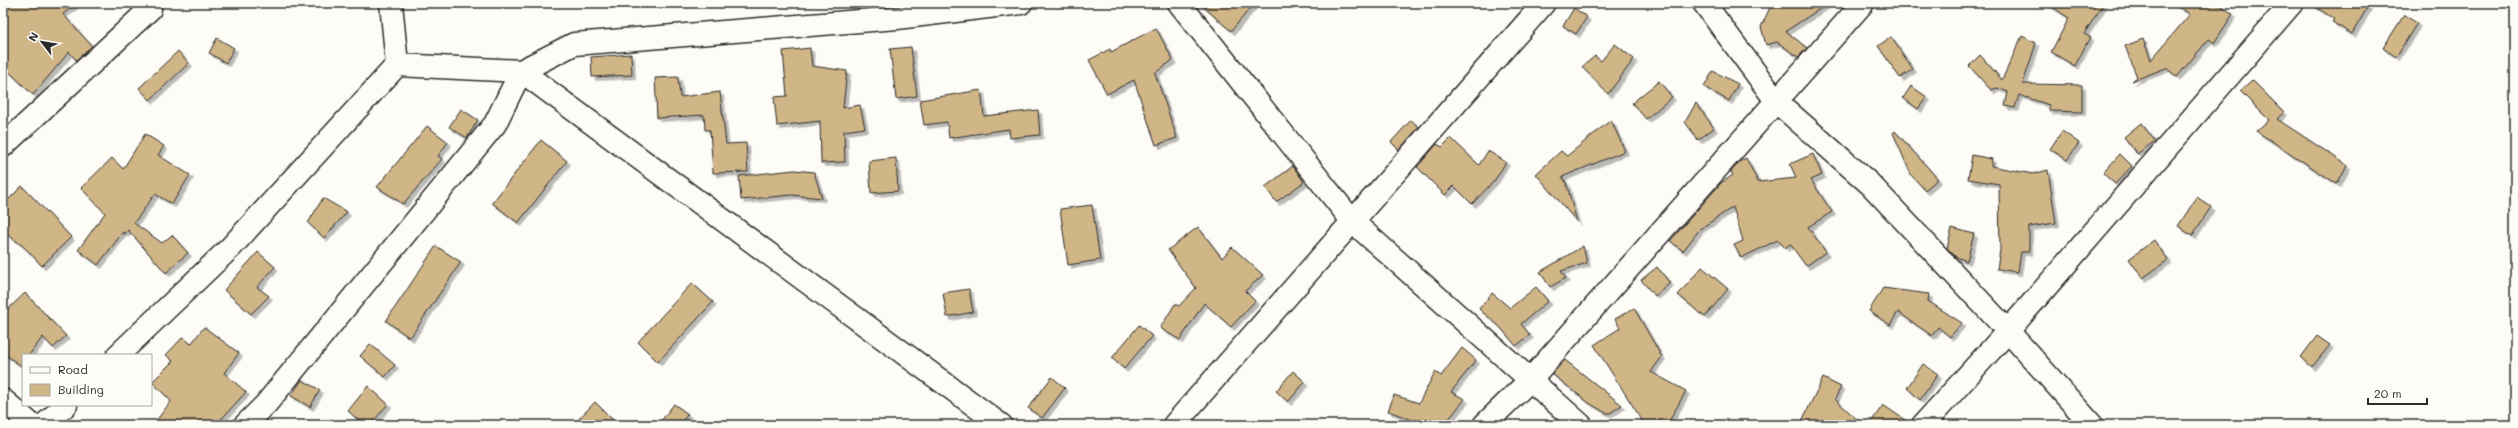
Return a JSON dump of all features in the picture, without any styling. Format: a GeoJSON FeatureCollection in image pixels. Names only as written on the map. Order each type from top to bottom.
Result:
{"type":"FeatureCollection","features":[{"type":"Feature","properties":{"kind":"street"},"geometry":{"type":"LineString","coordinates":[[3,146],[150,8],[150,3]]}},
{"type":"Feature","properties":{"kind":"street"},"geometry":{"type":"LineString","coordinates":[[119,354],[232,247],[397,65],[391,3]]}},
{"type":"Feature","properties":{"kind":"street"},"geometry":{"type":"LineString","coordinates":[[397,65],[521,70],[574,44],[897,18],[1021,3]]}},
{"type":"Feature","properties":{"kind":"street"},"geometry":{"type":"LineString","coordinates":[[1179,3],[1353,222],[1529,381],[1581,425]]}},
{"type":"Feature","properties":{"kind":"street"},"geometry":{"type":"LineString","coordinates":[[1174,425],[1544,3]]}},
{"type":"Feature","properties":{"kind":"street"},"geometry":{"type":"LineString","coordinates":[[1704,3],[1777,102],[1870,184],[2008,331],[2092,425]]}},
{"type":"Feature","properties":{"kind":"street"},"geometry":{"type":"LineString","coordinates":[[1484,425],[1529,381],[1863,3]]}},
{"type":"Feature","properties":{"kind":"street"},"geometry":{"type":"LineString","coordinates":[[1923,425],[2008,331],[2290,4]]}},
{"type":"Feature","properties":{"kind":"street"},"geometry":{"type":"LineString","coordinates":[[245,425],[266,404],[495,124],[521,70]]}},
{"type":"Feature","properties":{"kind":"street"},"geometry":{"type":"LineString","coordinates":[[521,70],[1001,425]]}},
{"type":"Feature","properties":{"kind":"street"},"geometry":{"type":"LineString","coordinates":[[1946,425],[1949,396]]}},
{"type":"Feature","properties":{"kind":"street"},"geometry":{"type":"LineString","coordinates":[[3,400],[32,425]]}},
{"type":"Feature","properties":{"kind":"street"},"geometry":{"type":"LineString","coordinates":[[44,425],[65,406]]}},
{"type":"Feature","properties":{"kind":"building"},"geometry":{"type":"Polygon","coordinates":[[[3,3],[77,3],[63,14],[92,46],[76,60],[69,52],[33,95],[3,66],[3,3]]]}},
{"type":"Feature","properties":{"kind":"building"},"geometry":{"type":"Polygon","coordinates":[[[1199,3],[1255,3],[1231,31],[1199,3]]]}},
{"type":"Feature","properties":{"kind":"building"},"geometry":{"type":"Polygon","coordinates":[[[1772,3],[1829,3],[1786,31],[1807,48],[1798,57],[1777,42],[1766,45],[1761,27],[1772,3]]]}},
{"type":"Feature","properties":{"kind":"building"},"geometry":{"type":"Polygon","coordinates":[[[2046,3],[2104,3],[2084,34],[2090,37],[2075,66],[2051,52],[2069,18],[2046,3]]]}},
{"type":"Feature","properties":{"kind":"building"},"geometry":{"type":"Polygon","coordinates":[[[2172,3],[2217,3],[2233,14],[2214,43],[2209,39],[2177,77],[2166,68],[2132,81],[2137,77],[2125,46],[2143,39],[2151,60],[2190,14],[2172,3]]]}},
{"type":"Feature","properties":{"kind":"building"},"geometry":{"type":"Polygon","coordinates":[[[2310,3],[2370,3],[2352,34],[2332,22],[2334,19],[2310,3]]]}},
{"type":"Feature","properties":{"kind":"building"},"geometry":{"type":"Polygon","coordinates":[[[1574,8],[1587,17],[1576,34],[1563,26],[1574,8]]]}},
{"type":"Feature","properties":{"kind":"building"},"geometry":{"type":"Polygon","coordinates":[[[2404,15],[2417,23],[2396,57],[2383,48],[2404,15]]]}},
{"type":"Feature","properties":{"kind":"building"},"geometry":{"type":"Polygon","coordinates":[[[1156,28],[1173,60],[1155,73],[1177,138],[1156,145],[1134,80],[1107,94],[1089,60],[1110,49],[1111,52],[1156,28]]]}},
{"type":"Feature","properties":{"kind":"building"},"geometry":{"type":"Polygon","coordinates":[[[2022,36],[2036,43],[2023,84],[2082,85],[2082,112],[2049,111],[2049,105],[2019,95],[2015,108],[2005,106],[2008,92],[1997,88],[1991,90],[1969,66],[1980,55],[2002,80],[2022,36]]]}},
{"type":"Feature","properties":{"kind":"building"},"geometry":{"type":"Polygon","coordinates":[[[1891,37],[1913,69],[1900,78],[1878,46],[1891,37]]]}},
{"type":"Feature","properties":{"kind":"building"},"geometry":{"type":"Polygon","coordinates":[[[217,38],[234,48],[226,63],[209,53],[217,38]]]}},
{"type":"Feature","properties":{"kind":"building"},"geometry":{"type":"Polygon","coordinates":[[[1615,44],[1634,59],[1608,94],[1582,67],[1595,56],[1601,61],[1615,44]]]}},
{"type":"Feature","properties":{"kind":"building"},"geometry":{"type":"Polygon","coordinates":[[[911,47],[917,96],[896,99],[890,49],[911,47]]]}},
{"type":"Feature","properties":{"kind":"building"},"geometry":{"type":"Polygon","coordinates":[[[810,48],[812,66],[847,71],[843,108],[860,105],[865,128],[844,131],[845,162],[821,163],[820,121],[777,126],[774,97],[787,96],[783,51],[810,48]]]}},
{"type":"Feature","properties":{"kind":"building"},"geometry":{"type":"Polygon","coordinates":[[[178,51],[189,63],[150,100],[139,88],[178,51]]]}},
{"type":"Feature","properties":{"kind":"building"},"geometry":{"type":"Polygon","coordinates":[[[631,54],[632,75],[592,77],[591,57],[631,54]]]}},
{"type":"Feature","properties":{"kind":"building"},"geometry":{"type":"Polygon","coordinates":[[[1713,71],[1738,84],[1729,101],[1704,87],[1713,71]]]}},
{"type":"Feature","properties":{"kind":"building"},"geometry":{"type":"Polygon","coordinates":[[[678,77],[680,97],[720,92],[726,144],[746,143],[748,172],[713,173],[710,130],[705,130],[704,115],[657,118],[655,78],[678,77]]]}},
{"type":"Feature","properties":{"kind":"building"},"geometry":{"type":"Polygon","coordinates":[[[2252,80],[2284,112],[2277,119],[2347,165],[2337,184],[2256,131],[2269,120],[2240,91],[2252,80]]]}},
{"type":"Feature","properties":{"kind":"building"},"geometry":{"type":"Polygon","coordinates":[[[1659,81],[1672,97],[1646,119],[1632,103],[1659,81]]]}},
{"type":"Feature","properties":{"kind":"building"},"geometry":{"type":"Polygon","coordinates":[[[1911,86],[1927,97],[1918,109],[1903,98],[1911,86]]]}},
{"type":"Feature","properties":{"kind":"building"},"geometry":{"type":"Polygon","coordinates":[[[981,90],[984,116],[1038,110],[1040,135],[1010,138],[1009,129],[949,138],[947,122],[924,125],[920,100],[981,90]]]}},
{"type":"Feature","properties":{"kind":"building"},"geometry":{"type":"Polygon","coordinates":[[[1696,103],[1714,128],[1698,140],[1685,122],[1696,103]]]}},
{"type":"Feature","properties":{"kind":"building"},"geometry":{"type":"Polygon","coordinates":[[[461,109],[478,120],[467,138],[449,127],[461,109]]]}},
{"type":"Feature","properties":{"kind":"building"},"geometry":{"type":"Polygon","coordinates":[[[1411,120],[1419,127],[1399,150],[1391,142],[1411,120]]]}},
{"type":"Feature","properties":{"kind":"building"},"geometry":{"type":"Polygon","coordinates":[[[1611,120],[1625,151],[1562,177],[1566,182],[1577,222],[1536,174],[1561,151],[1567,156],[1611,120]]]}},
{"type":"Feature","properties":{"kind":"building"},"geometry":{"type":"Polygon","coordinates":[[[2141,123],[2155,141],[2137,154],[2124,137],[2141,123]]]}},
{"type":"Feature","properties":{"kind":"building"},"geometry":{"type":"Polygon","coordinates":[[[427,126],[448,142],[438,156],[442,159],[403,204],[377,187],[427,126]]]}},
{"type":"Feature","properties":{"kind":"building"},"geometry":{"type":"Polygon","coordinates":[[[1895,131],[1938,179],[1925,190],[1911,175],[1893,133],[1895,131]]]}},
{"type":"Feature","properties":{"kind":"building"},"geometry":{"type":"Polygon","coordinates":[[[2062,131],[2079,143],[2067,160],[2050,149],[2062,131]]]}},
{"type":"Feature","properties":{"kind":"building"},"geometry":{"type":"Polygon","coordinates":[[[145,134],[164,146],[158,155],[190,175],[172,204],[155,194],[134,223],[162,243],[172,235],[188,253],[166,273],[128,230],[125,234],[123,232],[98,265],[78,250],[105,213],[81,188],[112,158],[123,169],[145,134]]]}},
{"type":"Feature","properties":{"kind":"building"},"geometry":{"type":"Polygon","coordinates":[[[1451,138],[1479,165],[1488,151],[1506,162],[1495,180],[1472,204],[1454,186],[1445,195],[1417,167],[1437,144],[1442,147],[1451,138]]]}},
{"type":"Feature","properties":{"kind":"building"},"geometry":{"type":"Polygon","coordinates":[[[541,140],[567,161],[518,223],[492,203],[541,140]]]}},
{"type":"Feature","properties":{"kind":"building"},"geometry":{"type":"Polygon","coordinates":[[[1813,154],[1822,175],[1811,180],[1832,212],[1808,227],[1826,252],[1806,266],[1790,244],[1785,248],[1778,240],[1741,258],[1734,245],[1743,241],[1733,207],[1700,229],[1683,251],[1670,241],[1721,183],[1733,175],[1731,172],[1739,162],[1746,158],[1758,182],[1796,178],[1790,164],[1813,154]]]}},
{"type":"Feature","properties":{"kind":"building"},"geometry":{"type":"Polygon","coordinates":[[[2120,154],[2132,166],[2115,184],[2103,173],[2120,154]]]}},
{"type":"Feature","properties":{"kind":"building"},"geometry":{"type":"Polygon","coordinates":[[[1972,155],[1992,159],[1991,166],[2033,174],[2048,170],[2056,223],[2029,227],[2029,252],[2021,252],[2018,272],[1997,269],[2000,250],[1999,184],[1968,179],[1972,155]]]}},
{"type":"Feature","properties":{"kind":"building"},"geometry":{"type":"Polygon","coordinates":[[[896,158],[898,191],[871,193],[869,161],[896,158]]]}},
{"type":"Feature","properties":{"kind":"building"},"geometry":{"type":"Polygon","coordinates":[[[1293,166],[1304,182],[1276,202],[1265,187],[1293,166]]]}},
{"type":"Feature","properties":{"kind":"building"},"geometry":{"type":"Polygon","coordinates":[[[794,170],[814,172],[822,198],[792,195],[741,200],[739,176],[794,170]]]}},
{"type":"Feature","properties":{"kind":"building"},"geometry":{"type":"Polygon","coordinates":[[[22,186],[71,237],[42,266],[24,247],[3,231],[3,205],[22,186]]]}},
{"type":"Feature","properties":{"kind":"building"},"geometry":{"type":"Polygon","coordinates":[[[2197,197],[2211,207],[2192,236],[2178,226],[2197,197]]]}},
{"type":"Feature","properties":{"kind":"building"},"geometry":{"type":"Polygon","coordinates":[[[323,198],[347,212],[324,238],[308,223],[323,198]]]}},
{"type":"Feature","properties":{"kind":"building"},"geometry":{"type":"Polygon","coordinates":[[[1092,205],[1100,260],[1068,265],[1060,209],[1092,205]]]}},
{"type":"Feature","properties":{"kind":"building"},"geometry":{"type":"Polygon","coordinates":[[[1198,227],[1222,258],[1232,247],[1263,275],[1245,291],[1255,301],[1231,327],[1204,303],[1180,340],[1160,328],[1175,304],[1179,306],[1196,288],[1168,250],[1198,227]]]}},
{"type":"Feature","properties":{"kind":"building"},"geometry":{"type":"Polygon","coordinates":[[[1952,228],[1974,234],[1967,261],[1956,257],[1947,248],[1952,228]]]}},
{"type":"Feature","properties":{"kind":"building"},"geometry":{"type":"Polygon","coordinates":[[[2154,240],[2168,260],[2143,278],[2129,259],[2154,240]]]}},
{"type":"Feature","properties":{"kind":"building"},"geometry":{"type":"Polygon","coordinates":[[[436,246],[461,262],[410,338],[386,321],[436,246]]]}},
{"type":"Feature","properties":{"kind":"building"},"geometry":{"type":"Polygon","coordinates":[[[1583,246],[1587,263],[1561,271],[1566,278],[1550,287],[1540,272],[1583,246]]]}},
{"type":"Feature","properties":{"kind":"building"},"geometry":{"type":"Polygon","coordinates":[[[258,252],[275,267],[257,287],[269,296],[251,314],[224,290],[258,252]]]}},
{"type":"Feature","properties":{"kind":"building"},"geometry":{"type":"Polygon","coordinates":[[[1657,267],[1670,283],[1655,296],[1641,280],[1657,267]]]}},
{"type":"Feature","properties":{"kind":"building"},"geometry":{"type":"Polygon","coordinates":[[[1702,267],[1728,289],[1705,317],[1678,295],[1702,267]]]}},
{"type":"Feature","properties":{"kind":"building"},"geometry":{"type":"Polygon","coordinates":[[[692,283],[713,302],[658,362],[638,342],[692,283]]]}},
{"type":"Feature","properties":{"kind":"building"},"geometry":{"type":"Polygon","coordinates":[[[1536,287],[1548,301],[1521,324],[1530,335],[1516,346],[1499,326],[1479,309],[1492,293],[1510,308],[1536,287]]]}},
{"type":"Feature","properties":{"kind":"building"},"geometry":{"type":"Polygon","coordinates":[[[1883,288],[1929,294],[1928,301],[1962,323],[1950,337],[1938,327],[1932,336],[1898,312],[1890,325],[1869,311],[1883,288]]]}},
{"type":"Feature","properties":{"kind":"building"},"geometry":{"type":"Polygon","coordinates":[[[969,289],[973,312],[947,317],[943,293],[969,289]]]}},
{"type":"Feature","properties":{"kind":"building"},"geometry":{"type":"Polygon","coordinates":[[[25,293],[66,336],[53,348],[43,337],[30,354],[22,354],[21,366],[3,353],[3,314],[25,293]]]}},
{"type":"Feature","properties":{"kind":"building"},"geometry":{"type":"Polygon","coordinates":[[[1634,308],[1662,357],[1651,372],[1686,391],[1667,425],[1645,425],[1594,345],[1620,328],[1615,319],[1634,308]]]}},
{"type":"Feature","properties":{"kind":"building"},"geometry":{"type":"Polygon","coordinates":[[[1139,325],[1152,336],[1124,369],[1112,358],[1139,325]]]}},
{"type":"Feature","properties":{"kind":"building"},"geometry":{"type":"Polygon","coordinates":[[[204,327],[239,353],[224,373],[246,392],[216,425],[153,425],[171,401],[152,382],[173,361],[166,355],[183,337],[191,344],[204,327]]]}},
{"type":"Feature","properties":{"kind":"building"},"geometry":{"type":"Polygon","coordinates":[[[2317,336],[2330,345],[2312,367],[2301,357],[2317,336]]]}},
{"type":"Feature","properties":{"kind":"building"},"geometry":{"type":"Polygon","coordinates":[[[370,344],[395,365],[385,377],[360,356],[370,344]]]}},
{"type":"Feature","properties":{"kind":"building"},"geometry":{"type":"Polygon","coordinates":[[[1462,348],[1476,360],[1451,392],[1465,399],[1444,425],[1407,425],[1410,419],[1388,411],[1394,395],[1419,403],[1435,372],[1441,376],[1462,348]]]}},
{"type":"Feature","properties":{"kind":"building"},"geometry":{"type":"Polygon","coordinates":[[[1565,360],[1622,405],[1610,413],[1606,413],[1589,403],[1552,374],[1565,360]]]}},
{"type":"Feature","properties":{"kind":"building"},"geometry":{"type":"Polygon","coordinates":[[[1923,364],[1938,374],[1920,400],[1907,388],[1923,364]]]}},
{"type":"Feature","properties":{"kind":"building"},"geometry":{"type":"Polygon","coordinates":[[[1293,371],[1305,382],[1288,402],[1276,391],[1293,371]]]}},
{"type":"Feature","properties":{"kind":"building"},"geometry":{"type":"Polygon","coordinates":[[[1052,377],[1065,388],[1042,418],[1028,408],[1052,377]]]}},
{"type":"Feature","properties":{"kind":"building"},"geometry":{"type":"Polygon","coordinates":[[[1823,378],[1841,387],[1835,399],[1863,425],[1800,425],[1823,378]]]}},
{"type":"Feature","properties":{"kind":"building"},"geometry":{"type":"Polygon","coordinates":[[[302,380],[320,390],[310,407],[291,396],[302,380]]]}},
{"type":"Feature","properties":{"kind":"building"},"geometry":{"type":"Polygon","coordinates":[[[368,386],[388,404],[370,425],[364,425],[348,411],[368,386]]]}},
{"type":"Feature","properties":{"kind":"building"},"geometry":{"type":"Polygon","coordinates":[[[595,402],[618,425],[573,425],[595,402]]]}},
{"type":"Feature","properties":{"kind":"building"},"geometry":{"type":"Polygon","coordinates":[[[674,404],[688,414],[679,425],[658,425],[674,404]]]}},
{"type":"Feature","properties":{"kind":"building"},"geometry":{"type":"Polygon","coordinates":[[[1883,405],[1911,424],[1911,425],[1869,425],[1883,405]]]}}]}
